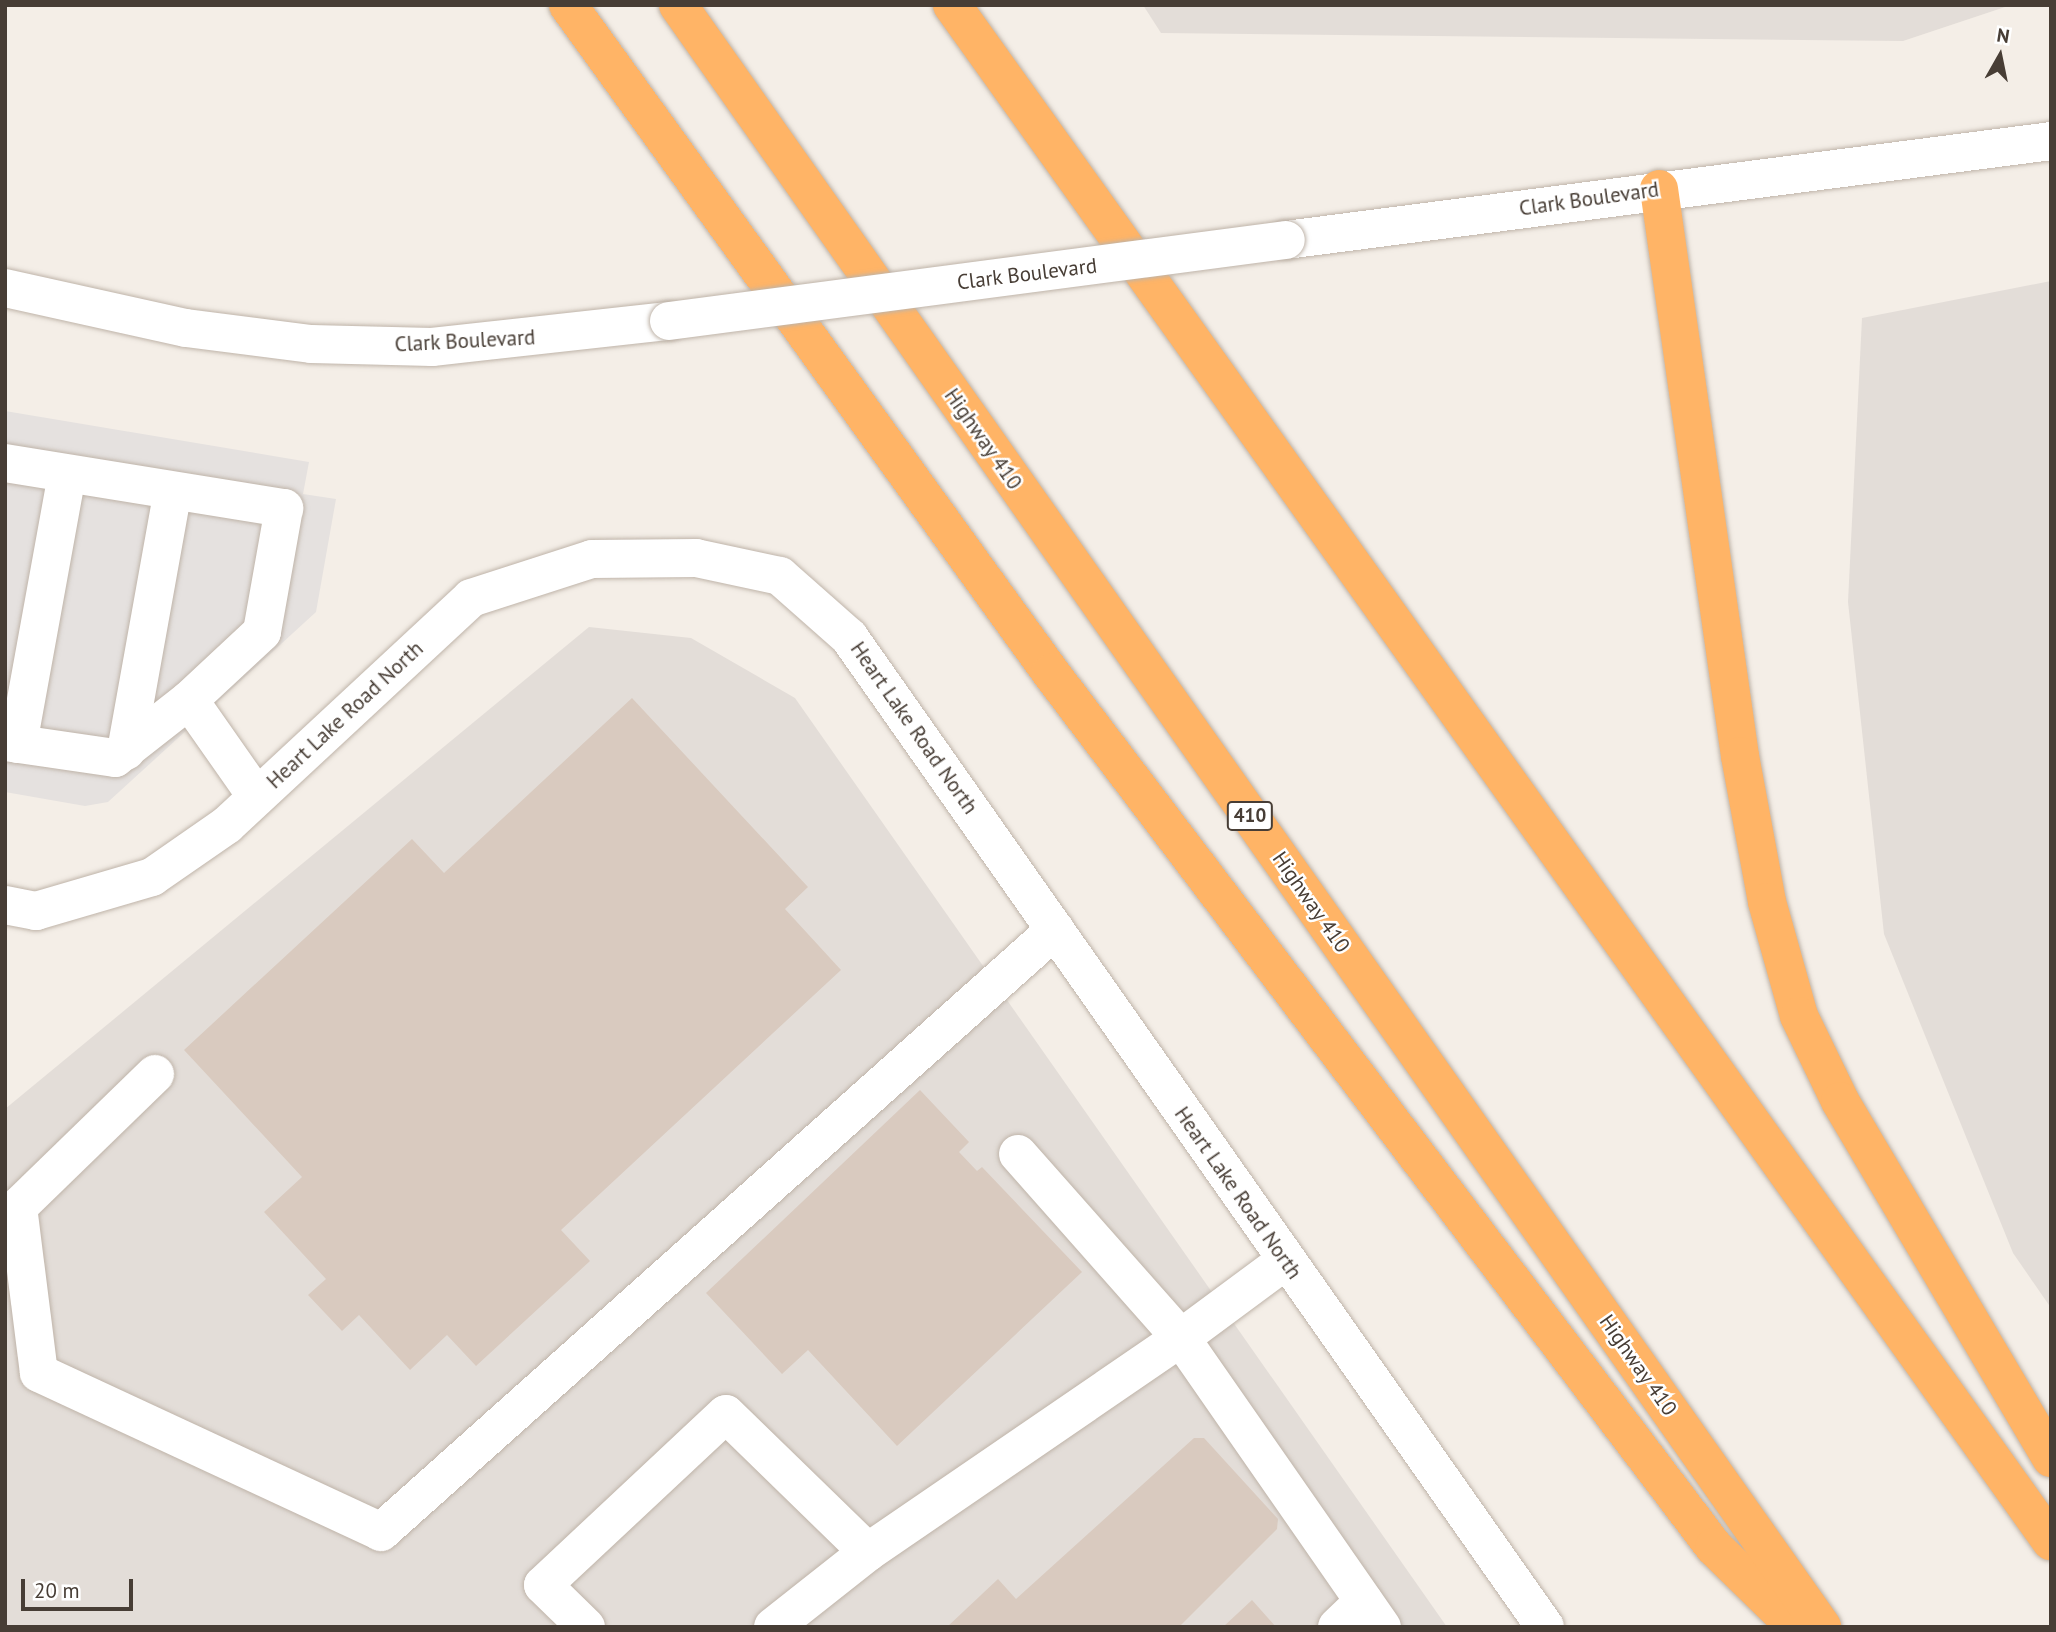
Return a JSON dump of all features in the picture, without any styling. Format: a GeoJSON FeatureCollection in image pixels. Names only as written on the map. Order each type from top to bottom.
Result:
{"type":"FeatureCollection","features":[{"type":"Feature","properties":{"kind":"highway"},"geometry":{"type":"LineString","coordinates":[[568,5],[1051,673],[1714,1546],[1796,1627]]}},
{"type":"Feature","properties":{"kind":"highway","name":"Highway 410"},"geometry":{"type":"LineString","coordinates":[[678,5],[1822,1627]]}},
{"type":"Feature","properties":{"kind":"highway"},"geometry":{"type":"LineString","coordinates":[[952,5],[2051,1541]]}},
{"type":"Feature","properties":{"kind":"highway"},"geometry":{"type":"LineString","coordinates":[[1659,189],[1740,756],[1767,902],[1799,1016],[1840,1101],[2051,1458]]}},
{"type":"Feature","properties":{"kind":"street","name":"Clark Boulevard"},"geometry":{"type":"LineString","coordinates":[[5,288],[186,328],[312,344],[432,347],[669,321],[1659,189],[2051,141]]}},
{"type":"Feature","properties":{"kind":"street"},"geometry":{"type":"LineString","coordinates":[[5,463],[284,508],[262,632],[189,700],[115,758],[12,743],[67,474]]}},
{"type":"Feature","properties":{"kind":"street"},"geometry":{"type":"LineString","coordinates":[[126,751],[173,491]]}},
{"type":"Feature","properties":{"kind":"street","name":"Heart Lake Road North"},"geometry":{"type":"LineString","coordinates":[[5,905],[36,911],[152,877],[257,797],[471,598],[592,559],[696,558],[780,576],[849,637],[1285,1261],[1545,1627]]}},
{"type":"Feature","properties":{"kind":"street"},"geometry":{"type":"LineString","coordinates":[[189,700],[257,797]]}},
{"type":"Feature","properties":{"kind":"street"},"geometry":{"type":"LineString","coordinates":[[155,1074],[18,1207],[39,1373],[381,1532],[1055,930]]}},
{"type":"Feature","properties":{"kind":"street"},"geometry":{"type":"LineString","coordinates":[[1018,1154],[1181,1338],[1361,1618]]}},
{"type":"Feature","properties":{"kind":"street"},"geometry":{"type":"LineString","coordinates":[[773,1627],[868,1552],[1181,1338],[1285,1261]]}},
{"type":"Feature","properties":{"kind":"street"},"geometry":{"type":"LineString","coordinates":[[586,1627],[543,1585],[726,1413],[868,1552]]}},
{"type":"Feature","properties":{"kind":"shaded area"},"geometry":{"type":"Polygon","coordinates":[[[1143,5],[2011,5],[1903,41],[1161,33],[1143,5]]]}},
{"type":"Feature","properties":{"kind":"shaded area"},"geometry":{"type":"Polygon","coordinates":[[[2051,281],[2051,1308],[2013,1253],[1884,934],[1848,602],[1862,318],[2051,281]]]}},
{"type":"Feature","properties":{"kind":"shaded area"},"geometry":{"type":"Polygon","coordinates":[[[5,411],[309,462],[303,494],[336,499],[316,612],[108,802],[85,806],[5,792],[5,411]]]}},
{"type":"Feature","properties":{"kind":"shaded area"},"geometry":{"type":"Polygon","coordinates":[[[589,627],[691,638],[795,698],[1447,1627],[5,1627],[5,1109],[589,627]]]}},
{"type":"Feature","properties":{"kind":"building"},"geometry":{"type":"Polygon","coordinates":[[[632,698],[808,887],[785,909],[841,970],[561,1230],[590,1261],[476,1366],[447,1335],[410,1370],[359,1315],[342,1331],[308,1295],[326,1279],[264,1212],[302,1177],[184,1050],[412,839],[444,873],[632,698]]]}},
{"type":"Feature","properties":{"kind":"building"},"geometry":{"type":"Polygon","coordinates":[[[920,1090],[969,1142],[959,1152],[977,1171],[982,1167],[1082,1272],[897,1446],[808,1350],[782,1374],[706,1293],[920,1090]]]}},
{"type":"Feature","properties":{"kind":"building"},"geometry":{"type":"Polygon","coordinates":[[[1194,1438],[1204,1438],[1278,1519],[1277,1529],[1179,1627],[947,1627],[998,1579],[1016,1599],[1194,1438]]]}},
{"type":"Feature","properties":{"kind":"building"},"geometry":{"type":"Polygon","coordinates":[[[1252,1600],[1276,1627],[1223,1627],[1252,1600]]]}}]}
